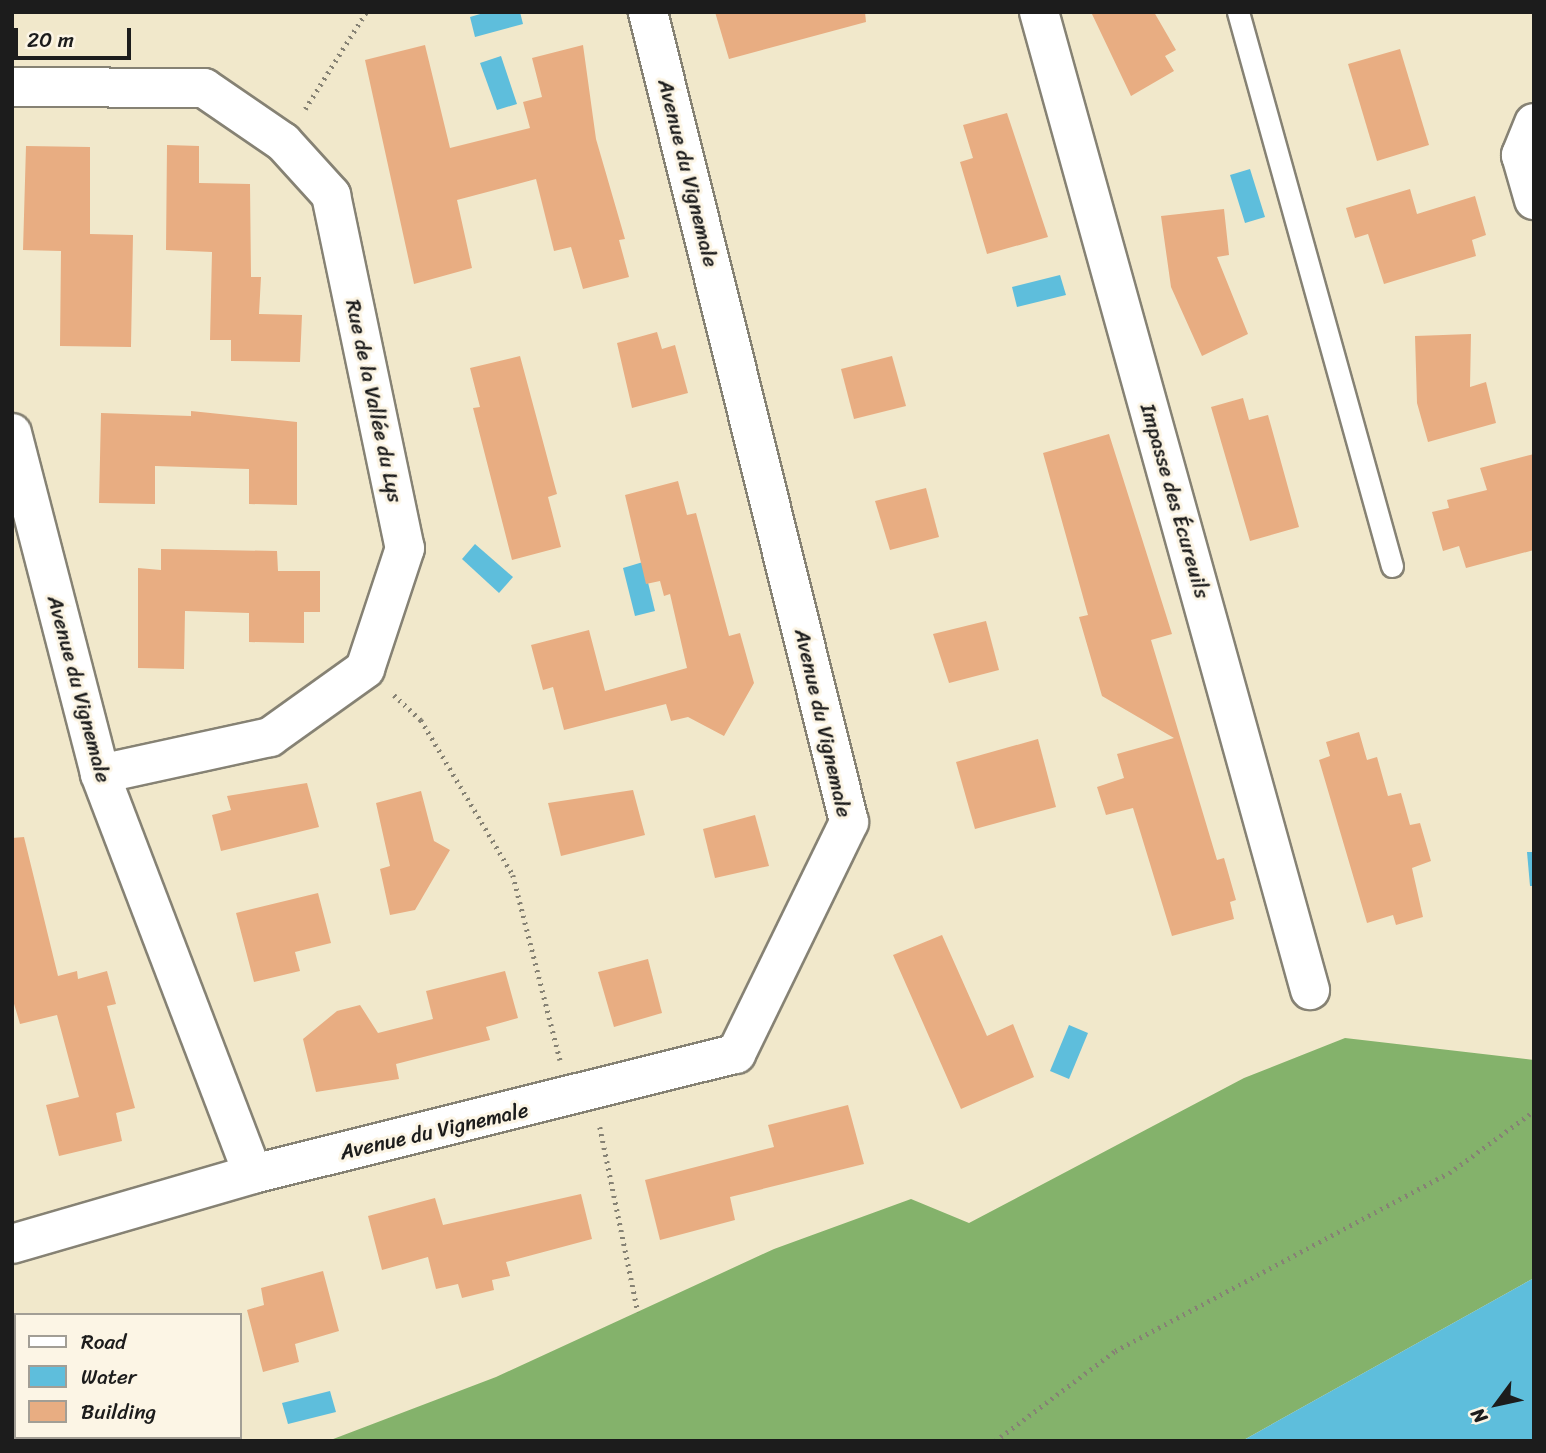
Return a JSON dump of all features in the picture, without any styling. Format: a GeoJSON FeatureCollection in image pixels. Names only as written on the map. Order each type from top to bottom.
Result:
{"type":"FeatureCollection","features":[{"type":"Feature","properties":{"kind":"street","name":"Avenue du Vignemale"},"geometry":{"type":"LineString","coordinates":[[12,1244],[253,1174],[581,1095],[736,1054],[849,822],[648,12]]}},
{"type":"Feature","properties":{"kind":"street","name":"Impasse des Écureuils"},"geometry":{"type":"LineString","coordinates":[[1039,12],[1310,990]]}},
{"type":"Feature","properties":{"kind":"street","name":"Rue de la Vallée du Lys"},"geometry":{"type":"LineString","coordinates":[[12,86],[204,88],[283,142],[331,195],[405,548],[365,669]]}},
{"type":"Feature","properties":{"kind":"street"},"geometry":{"type":"LineString","coordinates":[[1534,123],[1521,155],[1534,200]]}},
{"type":"Feature","properties":{"kind":"street","name":"Avenue du Vignemale"},"geometry":{"type":"LineString","coordinates":[[12,433],[100,774],[253,1174]]}},
{"type":"Feature","properties":{"kind":"street"},"geometry":{"type":"LineString","coordinates":[[100,774],[270,737],[365,669]]}},
{"type":"Feature","properties":{"kind":"lane"},"geometry":{"type":"LineString","coordinates":[[1238,12],[1392,566]]}},
{"type":"Feature","properties":{"kind":"path"},"geometry":{"type":"LineString","coordinates":[[283,142],[366,12]]}},
{"type":"Feature","properties":{"kind":"path"},"geometry":{"type":"LineString","coordinates":[[365,669],[421,720],[513,875],[581,1095],[638,1312]]}},
{"type":"Feature","properties":{"kind":"path"},"geometry":{"type":"LineString","coordinates":[[995,1441],[1115,1351],[1449,1173],[1534,1111]]}},
{"type":"Feature","properties":{"kind":"green space"},"geometry":{"type":"Polygon","coordinates":[[[1345,1038],[1534,1060],[1534,1278],[1242,1441],[328,1441],[496,1377],[774,1249],[911,1199],[969,1223],[1244,1078],[1345,1038]]]}},
{"type":"Feature","properties":{"kind":"water"},"geometry":{"type":"Polygon","coordinates":[[[487,12],[520,12],[523,24],[475,37],[470,17],[487,12]]]}},
{"type":"Feature","properties":{"kind":"water"},"geometry":{"type":"Polygon","coordinates":[[[501,56],[517,104],[497,110],[480,63],[501,56]]]}},
{"type":"Feature","properties":{"kind":"water"},"geometry":{"type":"Polygon","coordinates":[[[1250,169],[1265,217],[1245,223],[1230,175],[1250,169]]]}},
{"type":"Feature","properties":{"kind":"water"},"geometry":{"type":"Polygon","coordinates":[[[1060,275],[1066,295],[1017,307],[1012,287],[1060,275]]]}},
{"type":"Feature","properties":{"kind":"water"},"geometry":{"type":"Polygon","coordinates":[[[475,544],[513,577],[499,593],[462,559],[475,544]]]}},
{"type":"Feature","properties":{"kind":"water"},"geometry":{"type":"Polygon","coordinates":[[[643,562],[655,611],[635,616],[623,568],[643,562]]]}},
{"type":"Feature","properties":{"kind":"water"},"geometry":{"type":"Polygon","coordinates":[[[1527,852],[1534,852],[1534,886],[1530,886],[1527,852]]]}},
{"type":"Feature","properties":{"kind":"water"},"geometry":{"type":"Polygon","coordinates":[[[1069,1025],[1088,1033],[1069,1079],[1050,1071],[1069,1025]]]}},
{"type":"Feature","properties":{"kind":"water"},"geometry":{"type":"Polygon","coordinates":[[[1534,1278],[1534,1441],[1242,1441],[1534,1278]]]}},
{"type":"Feature","properties":{"kind":"water"},"geometry":{"type":"Polygon","coordinates":[[[330,1391],[336,1412],[288,1424],[282,1403],[330,1391]]]}},
{"type":"Feature","properties":{"kind":"building"},"geometry":{"type":"Polygon","coordinates":[[[715,12],[865,12],[866,22],[729,59],[715,12]]]}},
{"type":"Feature","properties":{"kind":"building"},"geometry":{"type":"Polygon","coordinates":[[[1091,12],[1154,12],[1176,50],[1165,56],[1174,71],[1131,96],[1091,12]]]}},
{"type":"Feature","properties":{"kind":"building"},"geometry":{"type":"Polygon","coordinates":[[[425,45],[450,148],[530,128],[523,102],[542,97],[532,58],[583,45],[596,139],[625,239],[619,240],[629,277],[583,289],[571,247],[554,251],[536,179],[457,200],[472,268],[414,284],[365,60],[425,45]]]}},
{"type":"Feature","properties":{"kind":"building"},"geometry":{"type":"Polygon","coordinates":[[[1400,49],[1429,145],[1377,161],[1348,64],[1400,49]]]}},
{"type":"Feature","properties":{"kind":"building"},"geometry":{"type":"Polygon","coordinates":[[[1007,113],[1048,237],[987,254],[960,162],[973,158],[963,125],[1007,113]]]}},
{"type":"Feature","properties":{"kind":"building"},"geometry":{"type":"Polygon","coordinates":[[[167,145],[199,146],[199,183],[250,184],[251,277],[261,277],[259,314],[302,315],[300,362],[231,361],[231,340],[210,340],[212,252],[166,250],[167,145]]]}},
{"type":"Feature","properties":{"kind":"building"},"geometry":{"type":"Polygon","coordinates":[[[26,146],[90,147],[90,234],[133,235],[131,347],[60,346],[61,251],[23,250],[26,146]]]}},
{"type":"Feature","properties":{"kind":"building"},"geometry":{"type":"Polygon","coordinates":[[[1410,189],[1417,214],[1475,196],[1486,235],[1472,240],[1476,256],[1384,284],[1368,234],[1355,238],[1346,208],[1410,189]]]}},
{"type":"Feature","properties":{"kind":"building"},"geometry":{"type":"Polygon","coordinates":[[[1224,209],[1229,255],[1217,257],[1248,334],[1202,356],[1171,287],[1161,216],[1224,209]]]}},
{"type":"Feature","properties":{"kind":"building"},"geometry":{"type":"Polygon","coordinates":[[[657,332],[662,349],[675,345],[688,393],[632,408],[617,343],[657,332]]]}},
{"type":"Feature","properties":{"kind":"building"},"geometry":{"type":"Polygon","coordinates":[[[1471,334],[1470,387],[1486,382],[1496,423],[1428,442],[1417,403],[1415,336],[1471,334]]]}},
{"type":"Feature","properties":{"kind":"building"},"geometry":{"type":"Polygon","coordinates":[[[520,356],[557,494],[548,497],[561,547],[512,560],[473,408],[480,407],[470,368],[520,356]]]}},
{"type":"Feature","properties":{"kind":"building"},"geometry":{"type":"Polygon","coordinates":[[[892,356],[906,406],[854,419],[841,369],[892,356]]]}},
{"type":"Feature","properties":{"kind":"building"},"geometry":{"type":"Polygon","coordinates":[[[1243,398],[1249,420],[1268,415],[1299,527],[1250,541],[1211,407],[1243,398]]]}},
{"type":"Feature","properties":{"kind":"building"},"geometry":{"type":"Polygon","coordinates":[[[191,411],[297,422],[297,505],[249,504],[249,469],[155,466],[155,504],[99,503],[101,413],[191,416],[191,411]]]}},
{"type":"Feature","properties":{"kind":"building"},"geometry":{"type":"Polygon","coordinates":[[[1109,434],[1172,634],[1151,640],[1217,860],[1224,858],[1236,900],[1230,902],[1234,919],[1172,936],[1133,808],[1106,815],[1097,787],[1124,778],[1117,754],[1174,738],[1102,696],[1079,617],[1088,615],[1043,453],[1109,434]]]}},
{"type":"Feature","properties":{"kind":"building"},"geometry":{"type":"Polygon","coordinates":[[[1534,454],[1534,550],[1466,568],[1459,546],[1443,551],[1432,512],[1449,508],[1447,500],[1487,490],[1480,468],[1534,454]]]}},
{"type":"Feature","properties":{"kind":"building"},"geometry":{"type":"Polygon","coordinates":[[[678,481],[687,515],[696,513],[729,636],[740,633],[754,683],[724,736],[688,717],[671,721],[666,704],[564,730],[553,687],[543,690],[531,645],[589,630],[605,691],[687,668],[670,594],[664,596],[660,581],[646,584],[625,495],[678,481]]]}},
{"type":"Feature","properties":{"kind":"building"},"geometry":{"type":"Polygon","coordinates":[[[926,488],[939,537],[890,550],[875,501],[926,488]]]}},
{"type":"Feature","properties":{"kind":"building"},"geometry":{"type":"Polygon","coordinates":[[[161,549],[277,551],[278,571],[320,571],[320,612],[304,612],[304,643],[249,642],[249,613],[185,611],[184,669],[138,668],[138,568],[161,570],[161,549]]]}},
{"type":"Feature","properties":{"kind":"building"},"geometry":{"type":"Polygon","coordinates":[[[986,621],[999,670],[949,683],[933,634],[986,621]]]}},
{"type":"Feature","properties":{"kind":"building"},"geometry":{"type":"Polygon","coordinates":[[[1359,732],[1367,760],[1377,757],[1388,796],[1401,793],[1410,825],[1420,823],[1431,861],[1412,868],[1423,917],[1396,925],[1393,915],[1367,923],[1319,760],[1330,756],[1326,742],[1359,732]]]}},
{"type":"Feature","properties":{"kind":"building"},"geometry":{"type":"Polygon","coordinates":[[[1038,739],[1056,807],[975,829],[956,762],[1038,739]]]}},
{"type":"Feature","properties":{"kind":"building"},"geometry":{"type":"Polygon","coordinates":[[[307,783],[319,827],[221,851],[212,815],[231,810],[227,796],[307,783]]]}},
{"type":"Feature","properties":{"kind":"building"},"geometry":{"type":"Polygon","coordinates":[[[633,790],[645,835],[561,856],[548,803],[633,790]]]}},
{"type":"Feature","properties":{"kind":"building"},"geometry":{"type":"Polygon","coordinates":[[[421,791],[434,841],[450,850],[415,910],[390,915],[380,869],[390,866],[376,803],[421,791]]]}},
{"type":"Feature","properties":{"kind":"building"},"geometry":{"type":"Polygon","coordinates":[[[755,815],[769,866],[715,878],[703,829],[755,815]]]}},
{"type":"Feature","properties":{"kind":"building"},"geometry":{"type":"Polygon","coordinates":[[[24,837],[58,976],[77,971],[78,979],[107,971],[116,1004],[107,1006],[135,1108],[116,1113],[122,1141],[59,1156],[46,1105],[79,1097],[57,1015],[20,1024],[12,997],[12,838],[24,837]]]}},
{"type":"Feature","properties":{"kind":"building"},"geometry":{"type":"Polygon","coordinates":[[[318,893],[331,943],[295,952],[300,971],[254,982],[236,913],[318,893]]]}},
{"type":"Feature","properties":{"kind":"building"},"geometry":{"type":"Polygon","coordinates":[[[942,935],[987,1036],[1013,1024],[1034,1077],[961,1109],[893,955],[942,935]]]}},
{"type":"Feature","properties":{"kind":"building"},"geometry":{"type":"Polygon","coordinates":[[[648,959],[662,1013],[614,1027],[598,972],[648,959]]]}},
{"type":"Feature","properties":{"kind":"building"},"geometry":{"type":"Polygon","coordinates":[[[505,971],[518,1018],[486,1027],[490,1040],[396,1064],[399,1079],[316,1092],[303,1039],[337,1011],[360,1005],[378,1033],[433,1019],[426,991],[505,971]]]}},
{"type":"Feature","properties":{"kind":"building"},"geometry":{"type":"Polygon","coordinates":[[[848,1105],[864,1164],[730,1197],[735,1220],[660,1240],[645,1180],[774,1147],[768,1125],[848,1105]]]}},
{"type":"Feature","properties":{"kind":"building"},"geometry":{"type":"Polygon","coordinates":[[[581,1194],[592,1239],[506,1262],[510,1276],[492,1280],[494,1290],[462,1298],[458,1284],[436,1289],[428,1257],[382,1270],[368,1216],[435,1198],[443,1225],[581,1194]]]}},
{"type":"Feature","properties":{"kind":"building"},"geometry":{"type":"Polygon","coordinates":[[[323,1271],[339,1331],[295,1344],[299,1362],[263,1372],[247,1310],[264,1305],[261,1288],[323,1271]]]}}]}
